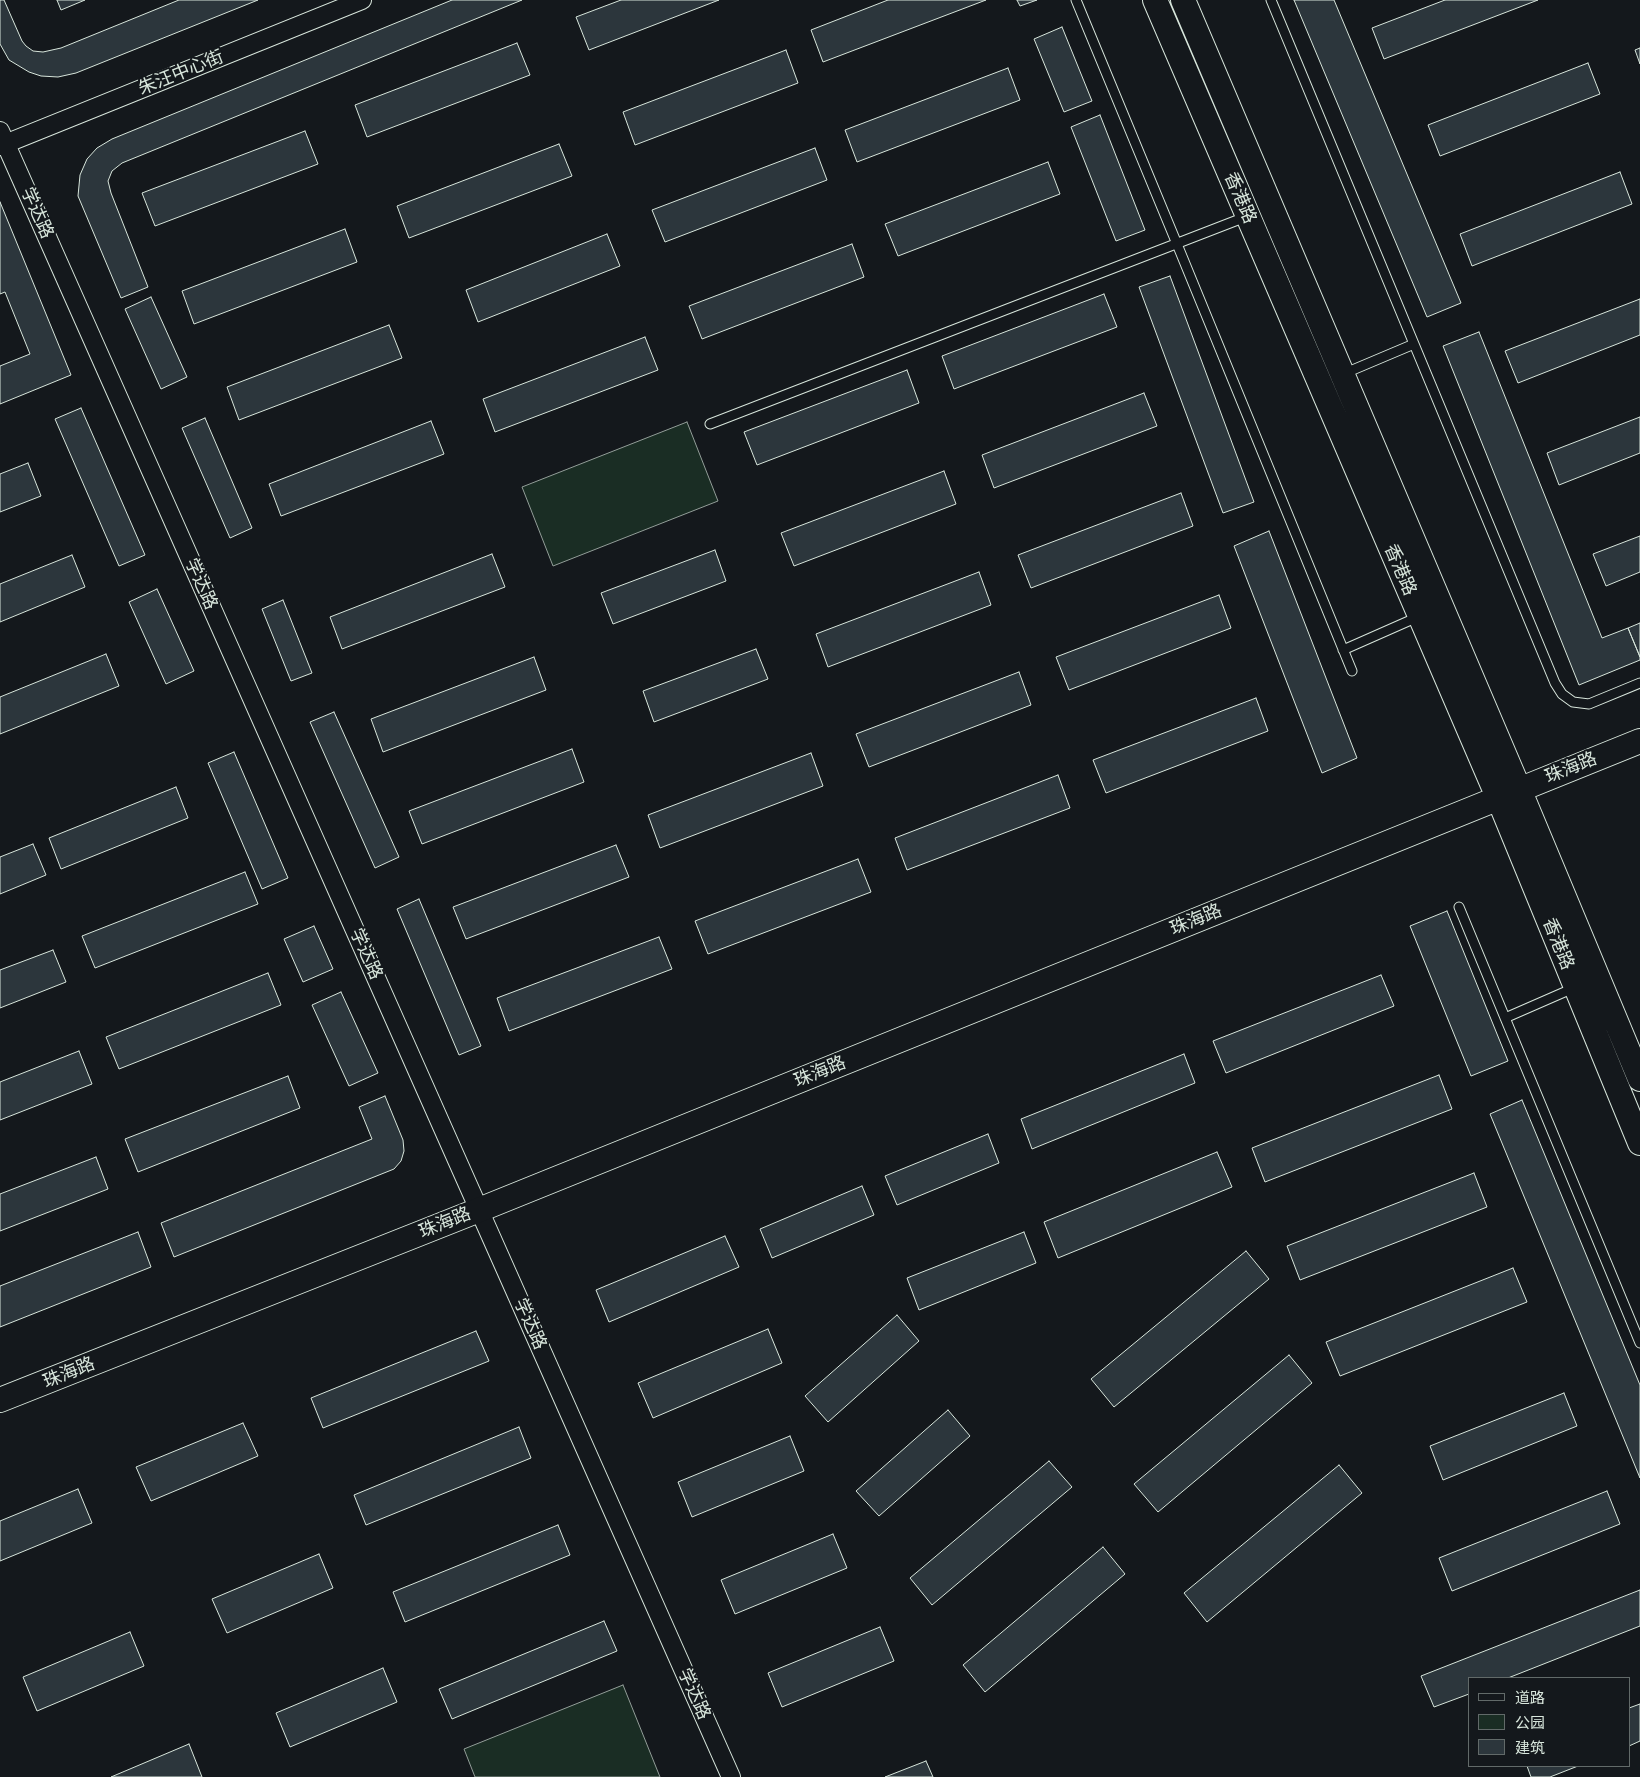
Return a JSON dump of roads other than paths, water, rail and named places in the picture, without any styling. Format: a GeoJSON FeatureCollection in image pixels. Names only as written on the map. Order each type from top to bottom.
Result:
{"type":"FeatureCollection","features":[{"type":"Feature","properties":{"kind":"main road","name":"香港路"},"geometry":{"type":"LineString","coordinates":[[1155,0],[1420,616],[1508,793],[1640,1079]]}},
{"type":"Feature","properties":{"kind":"main road","name":"香港路"},"geometry":{"type":"LineString","coordinates":[[1183,0],[1342,374],[1508,793],[1576,987],[1640,1143]]}},
{"type":"Feature","properties":{"kind":"main road","name":"珠海路"},"geometry":{"type":"LineString","coordinates":[[0,1400],[479,1210],[1640,741]]}},
{"type":"Feature","properties":{"kind":"street","name":"朱汪中心街"},"geometry":{"type":"LineString","coordinates":[[2,140],[362,0]]}},
{"type":"Feature","properties":{"kind":"street","name":"学达路"},"geometry":{"type":"LineString","coordinates":[[2,140],[731,1777]]}},
{"type":"Feature","properties":{"kind":"lane"},"geometry":{"type":"LineString","coordinates":[[1076,0],[1178,244],[1352,671]]}},
{"type":"Feature","properties":{"kind":"lane"},"geometry":{"type":"LineString","coordinates":[[1271,0],[1555,683],[1562,694],[1573,702],[1589,704],[1640,684]]}},
{"type":"Feature","properties":{"kind":"lane"},"geometry":{"type":"LineString","coordinates":[[710,424],[1248,216]]}},
{"type":"Feature","properties":{"kind":"lane"},"geometry":{"type":"LineString","coordinates":[[1342,374],[1414,344]]}},
{"type":"Feature","properties":{"kind":"lane"},"geometry":{"type":"LineString","coordinates":[[1343,650],[1420,616]]}},
{"type":"Feature","properties":{"kind":"lane"},"geometry":{"type":"LineString","coordinates":[[1459,907],[1640,1343]]}},
{"type":"Feature","properties":{"kind":"lane"},"geometry":{"type":"LineString","coordinates":[[1505,1018],[1576,987]]}}]}
